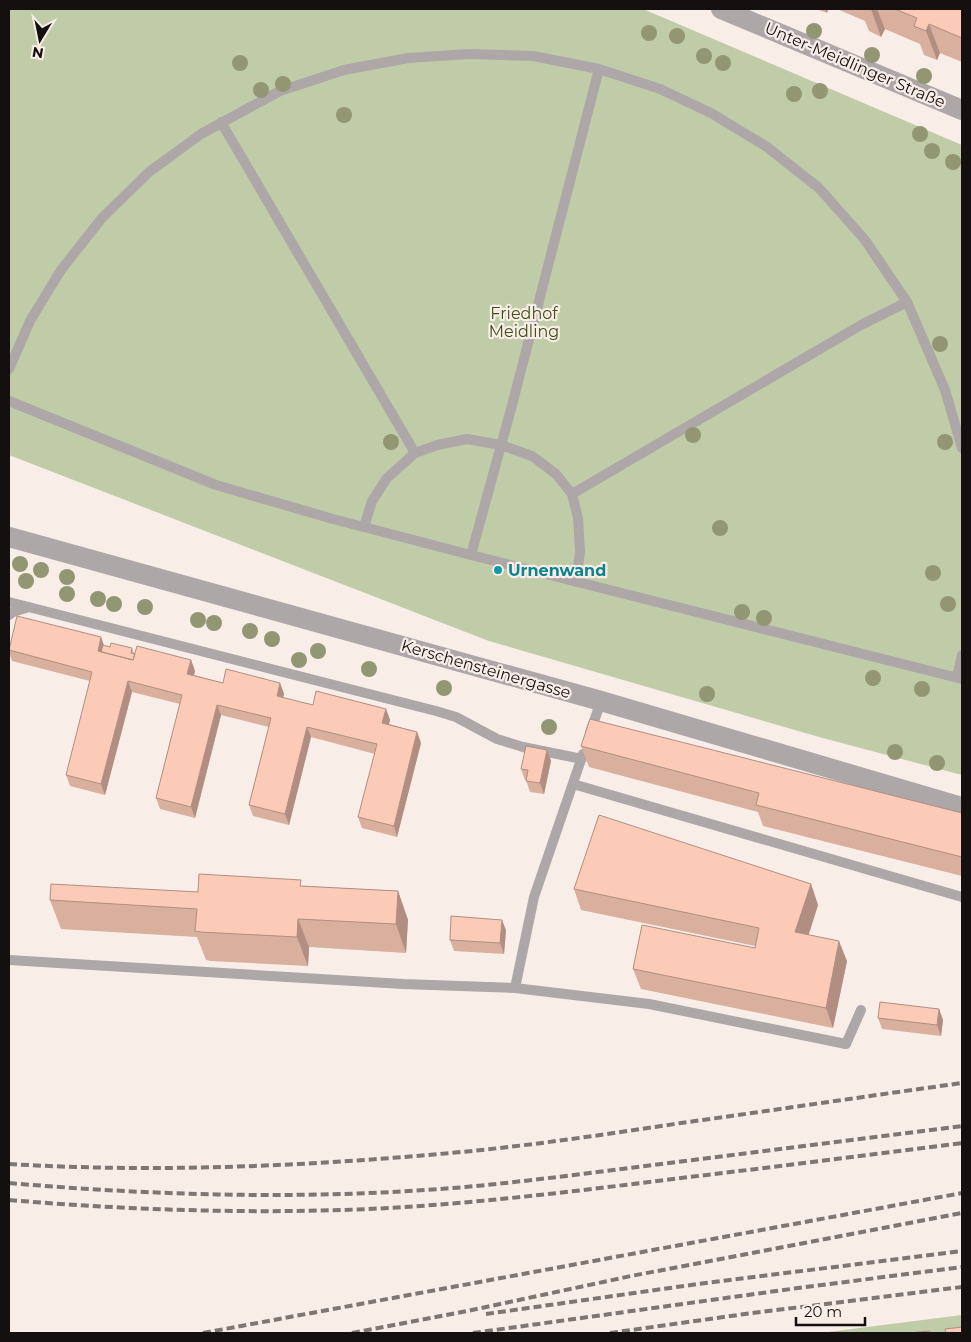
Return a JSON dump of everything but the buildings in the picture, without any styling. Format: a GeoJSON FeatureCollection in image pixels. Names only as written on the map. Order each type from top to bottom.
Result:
{"type":"FeatureCollection","features":[{"type":"Feature","properties":{"kind":"street","name":"Unter-Meidlinger Straße"},"geometry":{"type":"LineString","coordinates":[[721,9],[962,110]]}},
{"type":"Feature","properties":{"kind":"street","name":"Kerschensteinergasse"},"geometry":{"type":"LineString","coordinates":[[9,537],[601,701],[962,808]]}},
{"type":"Feature","properties":{"kind":"lane"},"geometry":{"type":"LineString","coordinates":[[9,369],[30,321],[61,270],[102,218],[148,172],[221,122],[280,91],[344,70],[408,58],[469,54],[533,56],[599,69],[660,89],[711,113],[767,147],[819,188],[858,232],[907,302],[945,390],[962,448]]}},
{"type":"Feature","properties":{"kind":"lane"},"geometry":{"type":"LineString","coordinates":[[471,555],[599,69]]}},
{"type":"Feature","properties":{"kind":"lane"},"geometry":{"type":"LineString","coordinates":[[221,122],[415,453]]}},
{"type":"Feature","properties":{"kind":"lane"},"geometry":{"type":"LineString","coordinates":[[572,494],[861,324],[907,302]]}},
{"type":"Feature","properties":{"kind":"lane"},"geometry":{"type":"LineString","coordinates":[[9,401],[216,485],[364,527],[960,678],[962,655]]}},
{"type":"Feature","properties":{"kind":"lane"},"geometry":{"type":"LineString","coordinates":[[364,527],[372,501],[387,478],[415,453],[437,445],[467,439],[501,445],[532,456],[556,474],[572,494],[578,518],[580,552],[576,582]]}},
{"type":"Feature","properties":{"kind":"lane"},"geometry":{"type":"LineString","coordinates":[[9,602],[436,711],[456,717],[497,739],[523,747],[582,759]]}},
{"type":"Feature","properties":{"kind":"lane"},"geometry":{"type":"LineString","coordinates":[[9,615],[12,612],[30,607]]}},
{"type":"Feature","properties":{"kind":"lane"},"geometry":{"type":"LineString","coordinates":[[515,988],[532,903],[601,701]]}},
{"type":"Feature","properties":{"kind":"lane"},"geometry":{"type":"LineString","coordinates":[[573,784],[962,897]]}},
{"type":"Feature","properties":{"kind":"lane"},"geometry":{"type":"LineString","coordinates":[[9,960],[403,984],[515,988],[649,1004],[846,1044],[861,1010]]}},
{"type":"Feature","properties":{"kind":"green space","name":"Friedhof Meidling"},"geometry":{"type":"Polygon","coordinates":[[[9,9],[643,9],[962,145],[962,775],[819,737],[489,641],[9,455],[9,9]]]}},
{"type":"Feature","properties":{"kind":"green space"},"geometry":{"type":"Polygon","coordinates":[[[962,1315],[962,1333],[820,1333],[962,1315]]]}},
{"type":"Feature","properties":{"kind":"railway"},"geometry":{"type":"LineString","coordinates":[[9,1164],[122,1168],[235,1167],[405,1157],[544,1143],[962,1083]]}},
{"type":"Feature","properties":{"kind":"railway"},"geometry":{"type":"LineString","coordinates":[[9,1183],[123,1191],[237,1195],[351,1194],[408,1191],[539,1179],[962,1126]]}},
{"type":"Feature","properties":{"kind":"railway"},"geometry":{"type":"LineString","coordinates":[[9,1200],[144,1209],[234,1211],[408,1207],[564,1192],[962,1143]]}},
{"type":"Feature","properties":{"kind":"railway"},"geometry":{"type":"LineString","coordinates":[[203,1333],[962,1193]]}},
{"type":"Feature","properties":{"kind":"railway"},"geometry":{"type":"LineString","coordinates":[[352,1333],[631,1276],[962,1213]]}},
{"type":"Feature","properties":{"kind":"railway"},"geometry":{"type":"LineString","coordinates":[[486,1314],[698,1284],[962,1251]]}},
{"type":"Feature","properties":{"kind":"railway"},"geometry":{"type":"LineString","coordinates":[[473,1333],[962,1267]]}},
{"type":"Feature","properties":{"kind":"railway"},"geometry":{"type":"LineString","coordinates":[[610,1333],[962,1287]]}},
{"type":"Feature","properties":{"kind":"place","name":"Urnenwand"},"geometry":{"type":"Point","coordinates":[498,570]}}]}
